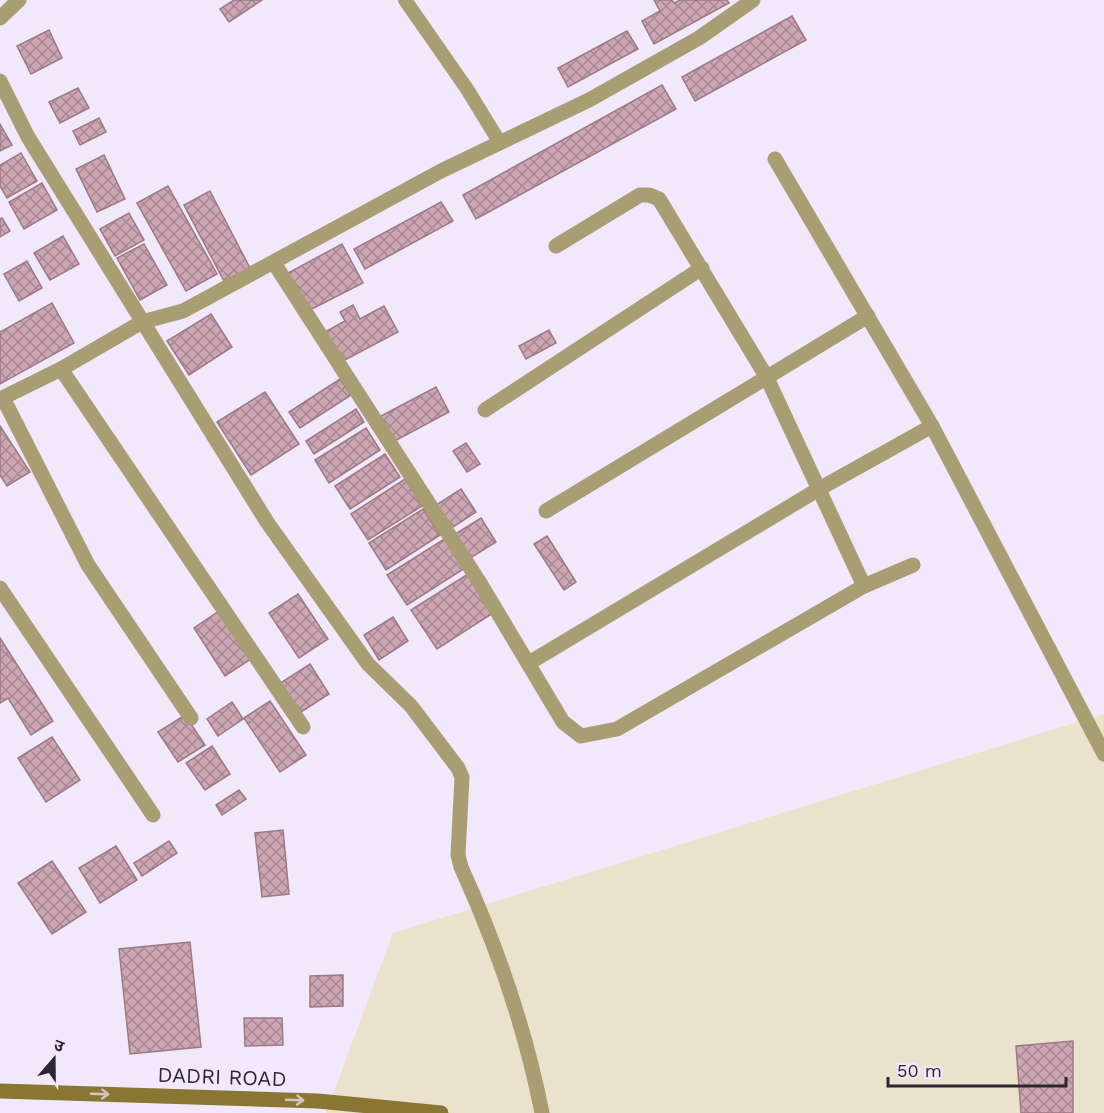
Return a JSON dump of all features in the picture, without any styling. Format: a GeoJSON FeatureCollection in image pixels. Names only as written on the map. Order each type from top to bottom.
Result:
{"type":"FeatureCollection","features":[{"type":"Feature","properties":{"kind":"main road","name":"DADRI ROAD"},"geometry":{"type":"LineString","coordinates":[[0,1091],[318,1101],[441,1113]]}},
{"type":"Feature","properties":{"kind":"street"},"geometry":{"type":"LineString","coordinates":[[0,18],[20,0]]}},
{"type":"Feature","properties":{"kind":"street"},"geometry":{"type":"LineString","coordinates":[[191,718],[88,565],[2,399],[61,369],[142,322],[183,311],[441,171],[589,100],[689,44],[753,0]]}},
{"type":"Feature","properties":{"kind":"street"},"geometry":{"type":"LineString","coordinates":[[0,81],[28,137],[274,532],[368,664],[411,706],[462,777],[458,855],[461,867],[495,943],[528,1050],[542,1113]]}},
{"type":"Feature","properties":{"kind":"street"},"geometry":{"type":"LineString","coordinates":[[775,159],[932,426],[1104,754]]}},
{"type":"Feature","properties":{"kind":"street"},"geometry":{"type":"LineString","coordinates":[[556,246],[640,195],[649,195],[659,199],[766,376],[864,586]]}},
{"type":"Feature","properties":{"kind":"street"},"geometry":{"type":"LineString","coordinates":[[274,263],[529,663],[563,722],[581,736],[617,729],[864,586],[914,565]]}},
{"type":"Feature","properties":{"kind":"street"},"geometry":{"type":"LineString","coordinates":[[485,410],[702,268]]}},
{"type":"Feature","properties":{"kind":"street"},"geometry":{"type":"LineString","coordinates":[[546,511],[867,316]]}},
{"type":"Feature","properties":{"kind":"street"},"geometry":{"type":"LineString","coordinates":[[61,369],[303,727]]}},
{"type":"Feature","properties":{"kind":"street"},"geometry":{"type":"LineString","coordinates":[[529,663],[819,489],[932,426]]}},
{"type":"Feature","properties":{"kind":"street"},"geometry":{"type":"LineString","coordinates":[[0,588],[153,815]]}},
{"type":"Feature","properties":{"kind":"lane"},"geometry":{"type":"LineString","coordinates":[[405,0],[467,89],[500,143]]}},
{"type":"Feature","properties":{"kind":"shaded area"},"geometry":{"type":"Polygon","coordinates":[[[1104,714],[1104,1113],[326,1113],[393,933],[1104,714]]]}},
{"type":"Feature","properties":{"kind":"building"},"geometry":{"type":"Polygon","coordinates":[[[234,0],[262,0],[229,22],[220,9],[234,0]]]}},
{"type":"Feature","properties":{"kind":"building"},"geometry":{"type":"Polygon","coordinates":[[[654,0],[672,0],[674,3],[680,0],[727,0],[729,3],[654,44],[642,21],[660,11],[654,0]]]}},
{"type":"Feature","properties":{"kind":"building"},"geometry":{"type":"Polygon","coordinates":[[[792,16],[806,40],[695,101],[682,77],[792,16]]]}},
{"type":"Feature","properties":{"kind":"building"},"geometry":{"type":"Polygon","coordinates":[[[49,30],[62,58],[31,74],[17,46],[49,30]]]}},
{"type":"Feature","properties":{"kind":"building"},"geometry":{"type":"Polygon","coordinates":[[[627,31],[638,49],[568,87],[558,68],[627,31]]]}},
{"type":"Feature","properties":{"kind":"building"},"geometry":{"type":"Polygon","coordinates":[[[662,85],[676,109],[476,219],[463,195],[662,85]]]}},
{"type":"Feature","properties":{"kind":"building"},"geometry":{"type":"Polygon","coordinates":[[[78,88],[89,108],[60,123],[49,102],[78,88]]]}},
{"type":"Feature","properties":{"kind":"building"},"geometry":{"type":"Polygon","coordinates":[[[99,118],[106,132],[80,145],[73,131],[99,118]]]}},
{"type":"Feature","properties":{"kind":"building"},"geometry":{"type":"Polygon","coordinates":[[[0,124],[12,145],[0,151],[0,124]]]}},
{"type":"Feature","properties":{"kind":"building"},"geometry":{"type":"Polygon","coordinates":[[[21,153],[37,181],[7,198],[0,186],[0,165],[21,153]]]}},
{"type":"Feature","properties":{"kind":"building"},"geometry":{"type":"Polygon","coordinates":[[[104,155],[125,199],[97,212],[76,169],[104,155]]]}},
{"type":"Feature","properties":{"kind":"building"},"geometry":{"type":"Polygon","coordinates":[[[42,183],[57,210],[24,229],[9,202],[42,183]]]}},
{"type":"Feature","properties":{"kind":"building"},"geometry":{"type":"Polygon","coordinates":[[[168,186],[217,274],[186,291],[137,203],[168,186]]]}},
{"type":"Feature","properties":{"kind":"building"},"geometry":{"type":"Polygon","coordinates":[[[210,191],[251,270],[225,283],[184,205],[210,191]]]}},
{"type":"Feature","properties":{"kind":"building"},"geometry":{"type":"Polygon","coordinates":[[[441,202],[453,221],[365,269],[354,249],[441,202]]]}},
{"type":"Feature","properties":{"kind":"building"},"geometry":{"type":"Polygon","coordinates":[[[129,213],[144,240],[115,256],[100,229],[129,213]]]}},
{"type":"Feature","properties":{"kind":"building"},"geometry":{"type":"Polygon","coordinates":[[[2,218],[10,231],[0,237],[0,219],[2,218]]]}},
{"type":"Feature","properties":{"kind":"building"},"geometry":{"type":"Polygon","coordinates":[[[63,236],[79,264],[50,280],[34,253],[63,236]]]}},
{"type":"Feature","properties":{"kind":"building"},"geometry":{"type":"Polygon","coordinates":[[[144,244],[167,285],[140,300],[117,258],[144,244]]]}},
{"type":"Feature","properties":{"kind":"building"},"geometry":{"type":"Polygon","coordinates":[[[342,244],[363,283],[308,311],[288,273],[342,244]]]}},
{"type":"Feature","properties":{"kind":"building"},"geometry":{"type":"Polygon","coordinates":[[[27,261],[42,288],[19,301],[4,274],[27,261]]]}},
{"type":"Feature","properties":{"kind":"building"},"geometry":{"type":"Polygon","coordinates":[[[52,303],[74,343],[0,384],[0,332],[52,303]]]}},
{"type":"Feature","properties":{"kind":"building"},"geometry":{"type":"Polygon","coordinates":[[[353,305],[360,319],[384,306],[398,332],[341,362],[325,332],[345,321],[340,312],[353,305]]]}},
{"type":"Feature","properties":{"kind":"building"},"geometry":{"type":"Polygon","coordinates":[[[211,314],[232,347],[189,375],[167,341],[211,314]]]}},
{"type":"Feature","properties":{"kind":"building"},"geometry":{"type":"Polygon","coordinates":[[[549,330],[556,343],[526,359],[519,346],[549,330]]]}},
{"type":"Feature","properties":{"kind":"building"},"geometry":{"type":"Polygon","coordinates":[[[340,379],[351,395],[300,428],[289,412],[340,379]]]}},
{"type":"Feature","properties":{"kind":"building"},"geometry":{"type":"Polygon","coordinates":[[[436,387],[449,412],[391,443],[377,418],[436,387]]]}},
{"type":"Feature","properties":{"kind":"building"},"geometry":{"type":"Polygon","coordinates":[[[265,392],[299,444],[251,475],[217,422],[265,392]]]}},
{"type":"Feature","properties":{"kind":"building"},"geometry":{"type":"Polygon","coordinates":[[[356,409],[364,422],[314,454],[306,441],[356,409]]]}},
{"type":"Feature","properties":{"kind":"building"},"geometry":{"type":"Polygon","coordinates":[[[0,426],[30,472],[7,486],[0,475],[0,426]]]}},
{"type":"Feature","properties":{"kind":"building"},"geometry":{"type":"Polygon","coordinates":[[[366,428],[380,450],[329,483],[315,460],[366,428]]]}},
{"type":"Feature","properties":{"kind":"building"},"geometry":{"type":"Polygon","coordinates":[[[466,443],[480,464],[467,472],[453,451],[466,443]]]}},
{"type":"Feature","properties":{"kind":"building"},"geometry":{"type":"Polygon","coordinates":[[[385,454],[400,477],[350,509],[335,486],[385,454]]]}},
{"type":"Feature","properties":{"kind":"building"},"geometry":{"type":"Polygon","coordinates":[[[405,479],[422,506],[368,540],[351,514],[405,479]]]}},
{"type":"Feature","properties":{"kind":"building"},"geometry":{"type":"Polygon","coordinates":[[[461,489],[476,512],[447,531],[433,507],[461,489]]]}},
{"type":"Feature","properties":{"kind":"building"},"geometry":{"type":"Polygon","coordinates":[[[423,509],[440,535],[386,570],[369,543],[423,509]]]}},
{"type":"Feature","properties":{"kind":"building"},"geometry":{"type":"Polygon","coordinates":[[[481,518],[496,542],[467,560],[452,536],[481,518]]]}},
{"type":"Feature","properties":{"kind":"building"},"geometry":{"type":"Polygon","coordinates":[[[547,536],[576,582],[564,590],[534,544],[547,536]]]}},
{"type":"Feature","properties":{"kind":"building"},"geometry":{"type":"Polygon","coordinates":[[[446,538],[465,568],[407,605],[387,575],[446,538]]]}},
{"type":"Feature","properties":{"kind":"building"},"geometry":{"type":"Polygon","coordinates":[[[468,574],[493,613],[437,649],[411,610],[468,574]]]}},
{"type":"Feature","properties":{"kind":"building"},"geometry":{"type":"Polygon","coordinates":[[[298,594],[328,639],[299,658],[269,613],[298,594]]]}},
{"type":"Feature","properties":{"kind":"building"},"geometry":{"type":"Polygon","coordinates":[[[219,611],[251,659],[225,676],[194,628],[219,611]]]}},
{"type":"Feature","properties":{"kind":"building"},"geometry":{"type":"Polygon","coordinates":[[[393,617],[408,641],[379,660],[364,635],[393,617]]]}},
{"type":"Feature","properties":{"kind":"building"},"geometry":{"type":"Polygon","coordinates":[[[0,638],[53,721],[31,735],[8,698],[0,703],[0,638]]]}},
{"type":"Feature","properties":{"kind":"building"},"geometry":{"type":"Polygon","coordinates":[[[310,664],[329,694],[298,714],[279,684],[310,664]]]}},
{"type":"Feature","properties":{"kind":"building"},"geometry":{"type":"Polygon","coordinates":[[[270,701],[306,755],[280,772],[244,718],[270,701]]]}},
{"type":"Feature","properties":{"kind":"building"},"geometry":{"type":"Polygon","coordinates":[[[232,702],[243,719],[218,736],[207,719],[232,702]]]}},
{"type":"Feature","properties":{"kind":"building"},"geometry":{"type":"Polygon","coordinates":[[[185,715],[205,745],[178,762],[158,732],[185,715]]]}},
{"type":"Feature","properties":{"kind":"building"},"geometry":{"type":"Polygon","coordinates":[[[52,737],[80,780],[46,802],[18,758],[52,737]]]}},
{"type":"Feature","properties":{"kind":"building"},"geometry":{"type":"Polygon","coordinates":[[[212,746],[230,774],[205,790],[186,763],[212,746]]]}},
{"type":"Feature","properties":{"kind":"building"},"geometry":{"type":"Polygon","coordinates":[[[239,790],[246,799],[222,815],[216,805],[239,790]]]}},
{"type":"Feature","properties":{"kind":"building"},"geometry":{"type":"Polygon","coordinates":[[[283,830],[289,894],[262,897],[255,833],[283,830]]]}},
{"type":"Feature","properties":{"kind":"building"},"geometry":{"type":"Polygon","coordinates":[[[169,841],[177,853],[142,876],[134,863],[169,841]]]}},
{"type":"Feature","properties":{"kind":"building"},"geometry":{"type":"Polygon","coordinates":[[[116,846],[137,880],[100,903],[79,868],[116,846]]]}},
{"type":"Feature","properties":{"kind":"building"},"geometry":{"type":"Polygon","coordinates":[[[52,861],[86,912],[52,934],[18,883],[52,861]]]}},
{"type":"Feature","properties":{"kind":"building"},"geometry":{"type":"Polygon","coordinates":[[[190,942],[201,1047],[130,1054],[119,949],[190,942]]]}},
{"type":"Feature","properties":{"kind":"building"},"geometry":{"type":"Polygon","coordinates":[[[343,975],[343,1006],[310,1007],[310,976],[343,975]]]}},
{"type":"Feature","properties":{"kind":"building"},"geometry":{"type":"Polygon","coordinates":[[[244,1018],[282,1018],[283,1045],[245,1046],[244,1018]]]}},
{"type":"Feature","properties":{"kind":"building"},"geometry":{"type":"Polygon","coordinates":[[[1073,1041],[1073,1113],[1021,1113],[1016,1046],[1073,1041]]]}}]}
